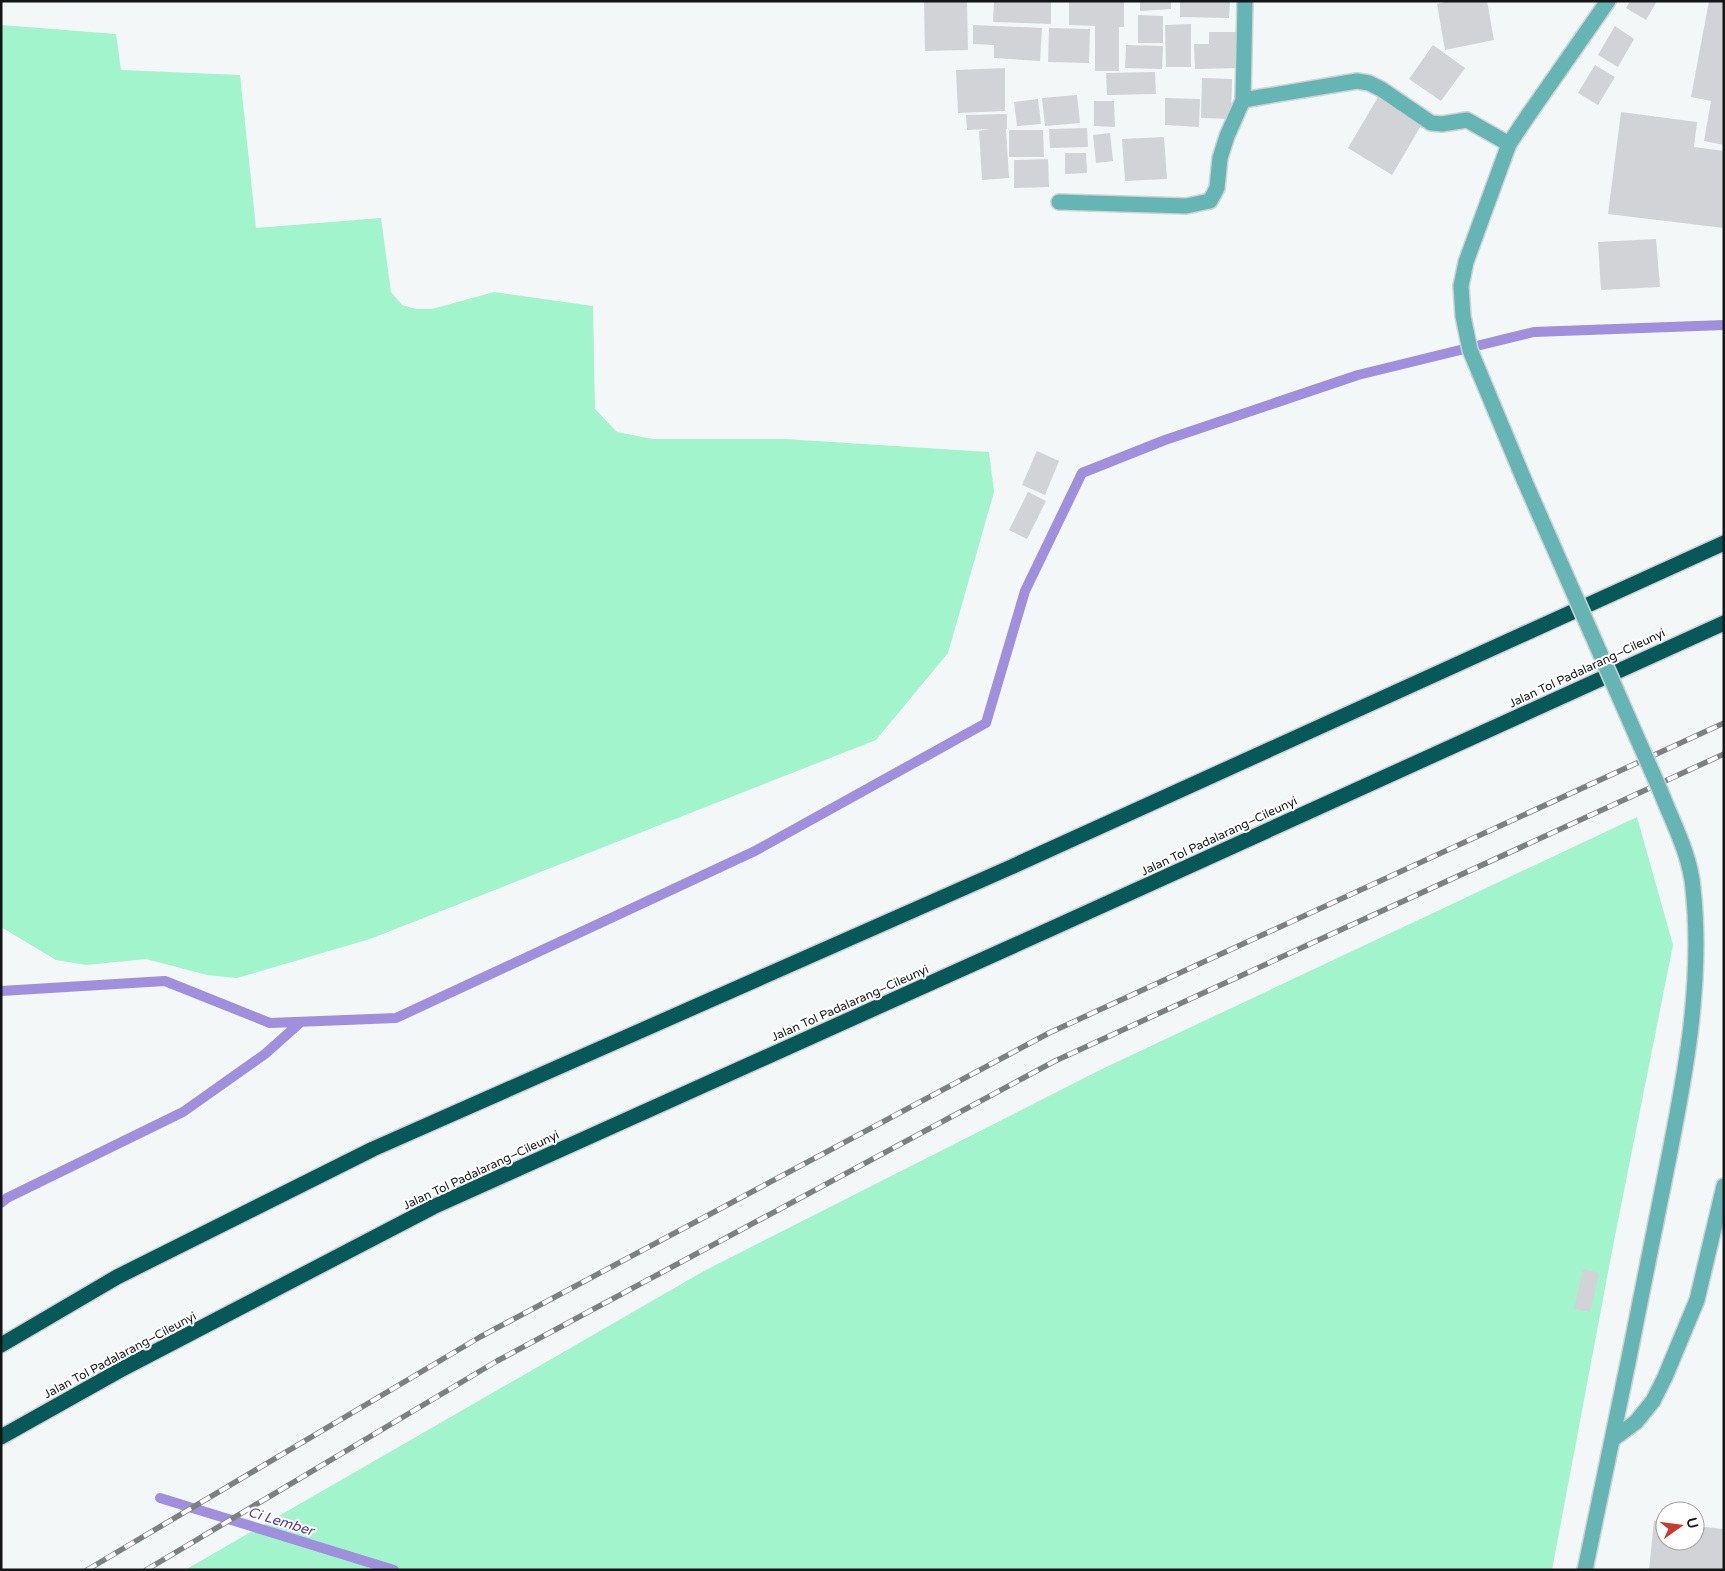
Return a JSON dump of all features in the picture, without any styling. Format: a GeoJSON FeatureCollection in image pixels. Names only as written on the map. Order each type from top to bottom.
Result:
{"type":"FeatureCollection","features":[{"type":"Feature","properties":{"kind":"highway"},"geometry":{"type":"LineString","coordinates":[[1,1345],[117,1277],[373,1149],[1009,868],[1724,543]]}},
{"type":"Feature","properties":{"kind":"highway","name":"Jalan Tol Padalarang–Cileunyi"},"geometry":{"type":"LineString","coordinates":[[1,1437],[124,1368],[433,1207],[1036,936],[1724,623]]}},
{"type":"Feature","properties":{"kind":"street"},"geometry":{"type":"LineString","coordinates":[[1059,202],[1186,206],[1210,201],[1217,188],[1220,158],[1227,136],[1243,100],[1246,1]]}},
{"type":"Feature","properties":{"kind":"street"},"geometry":{"type":"LineString","coordinates":[[1585,1570],[1662,1188],[1693,1016],[1696,965],[1693,888],[1688,860],[1660,790],[1525,482],[1470,350],[1461,286],[1466,262],[1509,144],[1608,1]]}},
{"type":"Feature","properties":{"kind":"street"},"geometry":{"type":"LineString","coordinates":[[1243,100],[1357,81],[1369,83],[1381,89],[1431,123],[1442,124],[1467,120],[1509,144]]}},
{"type":"Feature","properties":{"kind":"street"},"geometry":{"type":"LineString","coordinates":[[1613,1438],[1636,1422],[1653,1401],[1677,1349],[1696,1300],[1724,1186]]}},
{"type":"Feature","properties":{"kind":"green space"},"geometry":{"type":"Polygon","coordinates":[[[1,25],[116,34],[121,70],[240,75],[256,228],[381,218],[391,292],[402,305],[416,309],[432,309],[494,292],[593,306],[595,409],[617,432],[652,439],[785,439],[989,452],[994,492],[948,653],[876,740],[370,939],[237,978],[207,975],[146,959],[86,965],[56,960],[1,927],[1,25]]]}},
{"type":"Feature","properties":{"kind":"green space"},"geometry":{"type":"Polygon","coordinates":[[[1637,817],[1673,945],[1613,1246],[1552,1570],[185,1570],[704,1271],[1102,1069],[1637,817]]]}},
{"type":"Feature","properties":{"kind":"building"},"geometry":{"type":"Polygon","coordinates":[[[924,1],[967,1],[968,50],[925,51],[924,1]]]}},
{"type":"Feature","properties":{"kind":"building"},"geometry":{"type":"Polygon","coordinates":[[[994,1],[1051,1],[1051,24],[993,22],[994,1]]]}},
{"type":"Feature","properties":{"kind":"building"},"geometry":{"type":"Polygon","coordinates":[[[1069,1],[1124,1],[1124,27],[1119,27],[1119,71],[1095,71],[1095,26],[1069,25],[1069,1]]]}},
{"type":"Feature","properties":{"kind":"building"},"geometry":{"type":"Polygon","coordinates":[[[1140,1],[1171,1],[1171,9],[1140,11],[1140,1]]]}},
{"type":"Feature","properties":{"kind":"building"},"geometry":{"type":"Polygon","coordinates":[[[1180,1],[1230,1],[1229,18],[1180,17],[1180,1]]]}},
{"type":"Feature","properties":{"kind":"building"},"geometry":{"type":"Polygon","coordinates":[[[1450,1],[1487,1],[1494,40],[1445,50],[1437,4],[1450,1]]]}},
{"type":"Feature","properties":{"kind":"building"},"geometry":{"type":"Polygon","coordinates":[[[1630,1],[1657,1],[1646,20],[1626,8],[1630,1]]]}},
{"type":"Feature","properties":{"kind":"building"},"geometry":{"type":"Polygon","coordinates":[[[1709,1],[1724,1],[1724,145],[1704,141],[1711,101],[1691,97],[1709,1]]]}},
{"type":"Feature","properties":{"kind":"building"},"geometry":{"type":"Polygon","coordinates":[[[1138,15],[1163,16],[1163,43],[1138,43],[1138,15]]]}},
{"type":"Feature","properties":{"kind":"building"},"geometry":{"type":"Polygon","coordinates":[[[1191,24],[1191,67],[1166,67],[1165,25],[1191,24]]]}},
{"type":"Feature","properties":{"kind":"building"},"geometry":{"type":"Polygon","coordinates":[[[973,25],[1042,28],[1040,61],[994,58],[994,45],[973,44],[973,25]]]}},
{"type":"Feature","properties":{"kind":"building"},"geometry":{"type":"Polygon","coordinates":[[[1615,26],[1634,39],[1618,67],[1598,55],[1615,26]]]}},
{"type":"Feature","properties":{"kind":"building"},"geometry":{"type":"Polygon","coordinates":[[[1049,28],[1090,29],[1089,63],[1048,62],[1049,28]]]}},
{"type":"Feature","properties":{"kind":"building"},"geometry":{"type":"Polygon","coordinates":[[[1209,32],[1239,32],[1239,68],[1195,69],[1194,44],[1209,44],[1209,32]]]}},
{"type":"Feature","properties":{"kind":"building"},"geometry":{"type":"Polygon","coordinates":[[[1126,45],[1163,46],[1162,69],[1125,68],[1126,45]]]}},
{"type":"Feature","properties":{"kind":"building"},"geometry":{"type":"Polygon","coordinates":[[[1433,45],[1465,68],[1441,101],[1409,79],[1433,45]]]}},
{"type":"Feature","properties":{"kind":"building"},"geometry":{"type":"Polygon","coordinates":[[[1595,65],[1615,77],[1598,105],[1578,93],[1595,65]]]}},
{"type":"Feature","properties":{"kind":"building"},"geometry":{"type":"Polygon","coordinates":[[[1005,68],[1005,111],[958,113],[956,70],[1005,68]]]}},
{"type":"Feature","properties":{"kind":"building"},"geometry":{"type":"Polygon","coordinates":[[[1155,72],[1156,94],[1107,95],[1106,73],[1155,72]]]}},
{"type":"Feature","properties":{"kind":"building"},"geometry":{"type":"Polygon","coordinates":[[[1202,78],[1232,79],[1231,119],[1201,118],[1202,78]]]}},
{"type":"Feature","properties":{"kind":"building"},"geometry":{"type":"Polygon","coordinates":[[[1077,95],[1080,123],[1045,126],[1042,98],[1077,95]]]}},
{"type":"Feature","properties":{"kind":"building"},"geometry":{"type":"Polygon","coordinates":[[[1378,97],[1422,124],[1392,175],[1348,148],[1378,97]]]}},
{"type":"Feature","properties":{"kind":"building"},"geometry":{"type":"Polygon","coordinates":[[[1165,98],[1200,99],[1199,127],[1165,125],[1165,98]]]}},
{"type":"Feature","properties":{"kind":"building"},"geometry":{"type":"Polygon","coordinates":[[[1038,99],[1041,124],[1017,126],[1014,102],[1038,99]]]}},
{"type":"Feature","properties":{"kind":"building"},"geometry":{"type":"Polygon","coordinates":[[[1094,101],[1114,101],[1115,127],[1094,126],[1094,101]]]}},
{"type":"Feature","properties":{"kind":"building"},"geometry":{"type":"Polygon","coordinates":[[[1621,112],[1697,122],[1694,147],[1724,151],[1724,228],[1608,214],[1621,112]]]}},
{"type":"Feature","properties":{"kind":"building"},"geometry":{"type":"Polygon","coordinates":[[[1007,114],[1009,178],[982,180],[979,131],[989,129],[967,130],[966,115],[1007,114]]]}},
{"type":"Feature","properties":{"kind":"building"},"geometry":{"type":"Polygon","coordinates":[[[1087,128],[1088,147],[1050,148],[1049,129],[1087,128]]]}},
{"type":"Feature","properties":{"kind":"building"},"geometry":{"type":"Polygon","coordinates":[[[1009,130],[1043,130],[1044,157],[1009,157],[1009,130]]]}},
{"type":"Feature","properties":{"kind":"building"},"geometry":{"type":"Polygon","coordinates":[[[1110,133],[1113,161],[1096,163],[1093,135],[1110,133]]]}},
{"type":"Feature","properties":{"kind":"building"},"geometry":{"type":"Polygon","coordinates":[[[1164,137],[1167,179],[1125,181],[1122,139],[1164,137]]]}},
{"type":"Feature","properties":{"kind":"building"},"geometry":{"type":"Polygon","coordinates":[[[1065,153],[1086,153],[1087,173],[1065,174],[1065,153]]]}},
{"type":"Feature","properties":{"kind":"building"},"geometry":{"type":"Polygon","coordinates":[[[1048,159],[1049,187],[1014,188],[1014,160],[1048,159]]]}},
{"type":"Feature","properties":{"kind":"building"},"geometry":{"type":"Polygon","coordinates":[[[1656,239],[1660,287],[1601,290],[1598,242],[1656,239]]]}},
{"type":"Feature","properties":{"kind":"building"},"geometry":{"type":"Polygon","coordinates":[[[1037,451],[1059,461],[1045,495],[1022,485],[1037,451]]]}},
{"type":"Feature","properties":{"kind":"building"},"geometry":{"type":"Polygon","coordinates":[[[1028,492],[1046,501],[1027,539],[1009,530],[1028,492]]]}},
{"type":"Feature","properties":{"kind":"building"},"geometry":{"type":"Polygon","coordinates":[[[1583,1269],[1599,1273],[1590,1312],[1574,1309],[1583,1269]]]}},
{"type":"Feature","properties":{"kind":"building"},"geometry":{"type":"Polygon","coordinates":[[[1654,1521],[1655,1551],[1705,1551],[1705,1527],[1724,1529],[1724,1570],[1649,1570],[1654,1521]]]}},
{"type":"Feature","properties":{"kind":"waterway"},"geometry":{"type":"LineString","coordinates":[[1,991],[165,981],[270,1023],[396,1018],[755,851],[986,723],[1025,591],[1082,473],[1165,440],[1358,375],[1534,332],[1724,325]]}},
{"type":"Feature","properties":{"kind":"waterway"},"geometry":{"type":"LineString","coordinates":[[1,1203],[7,1198],[183,1112],[265,1054],[301,1022]]}},
{"type":"Feature","properties":{"kind":"waterway","name":"Ci Lember"},"geometry":{"type":"LineString","coordinates":[[160,1498],[394,1570]]}},
{"type":"Feature","properties":{"kind":"railway"},"geometry":{"type":"LineString","coordinates":[[87,1570],[480,1337],[1049,1033],[1724,723]]}},
{"type":"Feature","properties":{"kind":"railway"},"geometry":{"type":"LineString","coordinates":[[146,1570],[497,1361],[1055,1061],[1724,754]]}}]}
